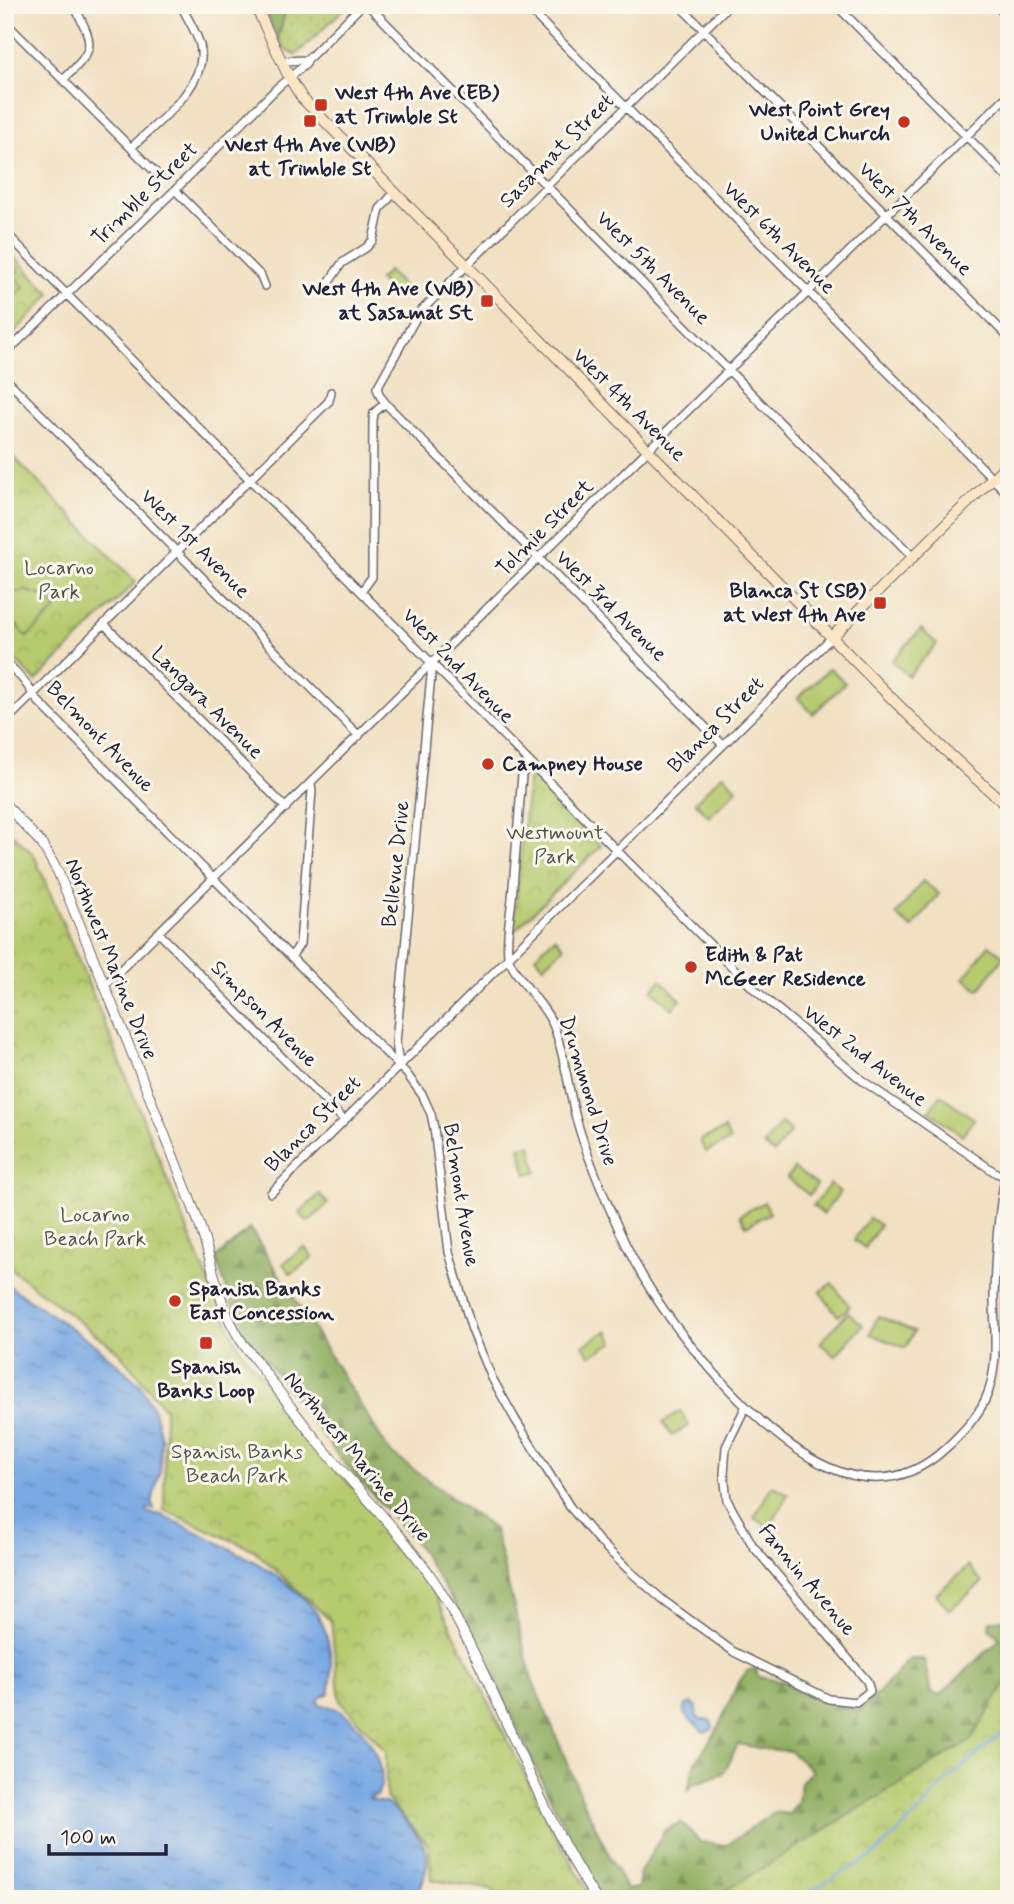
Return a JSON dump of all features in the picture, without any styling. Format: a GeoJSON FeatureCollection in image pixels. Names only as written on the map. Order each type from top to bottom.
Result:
{"type":"FeatureCollection","features":[{"type":"Feature","properties":{"kind":"main road","name":"West 4th Avenue"},"geometry":{"type":"LineString","coordinates":[[255,5],[289,77],[302,98],[832,637],[971,774],[1009,807]]}},
{"type":"Feature","properties":{"kind":"main road","name":"Blanca Street"},"geometry":{"type":"LineString","coordinates":[[832,637],[1009,462]]}},
{"type":"Feature","properties":{"kind":"street"},"geometry":{"type":"LineString","coordinates":[[63,80],[83,61],[90,44],[89,35],[74,5]]}},
{"type":"Feature","properties":{"kind":"street"},"geometry":{"type":"LineString","coordinates":[[131,148],[184,95],[197,78],[200,44],[181,5]]}},
{"type":"Feature","properties":{"kind":"street","name":"Trimble Street"},"geometry":{"type":"LineString","coordinates":[[5,354],[289,77],[306,64],[362,5]]}},
{"type":"Feature","properties":{"kind":"street","name":"West 5th Avenue"},"geometry":{"type":"LineString","coordinates":[[368,5],[912,556]]}},
{"type":"Feature","properties":{"kind":"street","name":"West 6th Avenue"},"geometry":{"type":"LineString","coordinates":[[524,5],[1009,495]]}},
{"type":"Feature","properties":{"kind":"street","name":"West 7th Avenue"},"geometry":{"type":"LineString","coordinates":[[679,5],[1009,338]]}},
{"type":"Feature","properties":{"kind":"street","name":"Sasamat Street"},"geometry":{"type":"LineString","coordinates":[[385,403],[377,388],[418,314],[729,5]]}},
{"type":"Feature","properties":{"kind":"street"},"geometry":{"type":"LineString","coordinates":[[836,5],[1009,179]]}},
{"type":"Feature","properties":{"kind":"street"},"geometry":{"type":"LineString","coordinates":[[996,5],[1009,18]]}},
{"type":"Feature","properties":{"kind":"street"},"geometry":{"type":"LineString","coordinates":[[5,22],[157,174]]}},
{"type":"Feature","properties":{"kind":"street"},"geometry":{"type":"LineString","coordinates":[[281,61],[307,60]]}},
{"type":"Feature","properties":{"kind":"street","name":"Tolmie Street"},"geometry":{"type":"LineString","coordinates":[[104,986],[1009,94]]}},
{"type":"Feature","properties":{"kind":"street"},"geometry":{"type":"LineString","coordinates":[[175,190],[261,276],[265,286]]}},
{"type":"Feature","properties":{"kind":"street"},"geometry":{"type":"LineString","coordinates":[[329,282],[342,263],[373,240],[380,209],[394,193]]}},
{"type":"Feature","properties":{"kind":"street","name":"West 2nd Avenue"},"geometry":{"type":"LineString","coordinates":[[5,232],[754,989],[806,1035],[888,1100],[996,1173],[1005,1176]]}},
{"type":"Feature","properties":{"kind":"street","name":"West 1st Avenue"},"geometry":{"type":"LineString","coordinates":[[5,378],[359,736]]}},
{"type":"Feature","properties":{"kind":"street"},"geometry":{"type":"LineString","coordinates":[[5,722],[329,401],[331,392]]}},
{"type":"Feature","properties":{"kind":"street"},"geometry":{"type":"LineString","coordinates":[[362,592],[372,577],[373,420],[374,413],[385,403]]}},
{"type":"Feature","properties":{"kind":"street","name":"West 3rd Avenue"},"geometry":{"type":"LineString","coordinates":[[385,403],[723,745]]}},
{"type":"Feature","properties":{"kind":"street","name":"Langara Avenue"},"geometry":{"type":"LineString","coordinates":[[104,624],[286,808]]}},
{"type":"Feature","properties":{"kind":"street","name":"Blanca Street"},"geometry":{"type":"LineString","coordinates":[[271,1193],[832,637]]}},
{"type":"Feature","properties":{"kind":"street","name":"Belmont Avenue"},"geometry":{"type":"LineString","coordinates":[[5,660],[38,701],[399,1066],[423,1096],[430,1114],[449,1252],[472,1330],[492,1378],[570,1507],[599,1541],[664,1601],[734,1652],[829,1699],[856,1702],[870,1690]]}},
{"type":"Feature","properties":{"kind":"street","name":"Bellevue Drive"},"geometry":{"type":"LineString","coordinates":[[399,1066],[396,1042],[432,665]]}},
{"type":"Feature","properties":{"kind":"street"},"geometry":{"type":"LineString","coordinates":[[508,958],[522,775],[530,763]]}},
{"type":"Feature","properties":{"kind":"street"},"geometry":{"type":"LineString","coordinates":[[291,957],[300,944],[311,784]]}},
{"type":"Feature","properties":{"kind":"street","name":"Northwest Marine Drive"},"geometry":{"type":"LineString","coordinates":[[5,804],[35,835],[53,860],[197,1217],[222,1304],[233,1327],[327,1453],[387,1518],[424,1564],[465,1636],[572,1859],[596,1899]]}},
{"type":"Feature","properties":{"kind":"street","name":"Simpson Avenue"},"geometry":{"type":"LineString","coordinates":[[159,933],[344,1120]]}},
{"type":"Feature","properties":{"kind":"street","name":"Drummond Drive"},"geometry":{"type":"LineString","coordinates":[[508,958],[554,1025],[577,1121],[597,1180],[626,1246],[648,1287],[683,1338],[745,1408],[788,1445],[833,1470],[865,1478],[891,1478],[912,1472],[936,1458],[973,1420],[986,1398],[993,1372],[997,1230],[1009,1160]]}},
{"type":"Feature","properties":{"kind":"street","name":"Fannin Avenue"},"geometry":{"type":"LineString","coordinates":[[745,1408],[726,1447],[724,1474],[727,1500],[754,1546],[846,1654],[867,1681],[870,1690]]}},
{"type":"Feature","properties":{"kind":"green space"},"geometry":{"type":"Polygon","coordinates":[[[262,5],[287,5],[278,38],[262,5]]]}},
{"type":"Feature","properties":{"kind":"green space"},"geometry":{"type":"Polygon","coordinates":[[[287,5],[348,5],[296,55],[285,50],[278,38],[287,5]]]}},
{"type":"Feature","properties":{"kind":"green space"},"geometry":{"type":"Polygon","coordinates":[[[5,247],[51,294],[5,343],[5,247]]]}},
{"type":"Feature","properties":{"kind":"green space"},"geometry":{"type":"Polygon","coordinates":[[[13,264],[19,270],[13,276],[24,287],[12,299],[10,297],[7,300],[5,265],[9,268],[13,264]]]}},
{"type":"Feature","properties":{"kind":"green space"},"geometry":{"type":"Polygon","coordinates":[[[388,271],[408,291],[399,300],[379,280],[388,271]]]}},
{"type":"Feature","properties":{"kind":"green space","name":"Locarno Park"},"geometry":{"type":"Polygon","coordinates":[[[5,448],[136,582],[36,681],[5,650],[5,448]]]}},
{"type":"Feature","properties":{"kind":"green space"},"geometry":{"type":"Polygon","coordinates":[[[26,591],[44,596],[57,609],[27,637],[5,613],[5,596],[26,591]]]}},
{"type":"Feature","properties":{"kind":"green space"},"geometry":{"type":"Polygon","coordinates":[[[921,629],[937,644],[908,676],[892,661],[921,629]]]}},
{"type":"Feature","properties":{"kind":"green space"},"geometry":{"type":"Polygon","coordinates":[[[830,668],[845,683],[813,714],[798,698],[830,668]]]}},
{"type":"Feature","properties":{"kind":"green space","name":"Westmount Park"},"geometry":{"type":"Polygon","coordinates":[[[529,773],[601,846],[513,932],[529,773]]]}},
{"type":"Feature","properties":{"kind":"green space"},"geometry":{"type":"Polygon","coordinates":[[[723,774],[737,789],[709,817],[695,802],[723,774]]]}},
{"type":"Feature","properties":{"kind":"green space","name":"Spanish Banks Beach Park"},"geometry":{"type":"Polygon","coordinates":[[[5,827],[34,855],[233,1335],[245,1356],[322,1453],[407,1548],[433,1591],[554,1833],[593,1899],[503,1899],[490,1889],[431,1880],[429,1846],[386,1797],[386,1751],[340,1701],[331,1621],[254,1550],[164,1510],[165,1409],[120,1353],[11,1269],[8,1161],[5,1157],[5,827]]]}},
{"type":"Feature","properties":{"kind":"green space"},"geometry":{"type":"Polygon","coordinates":[[[923,881],[939,894],[912,928],[896,915],[923,881]]]}},
{"type":"Feature","properties":{"kind":"green space"},"geometry":{"type":"Polygon","coordinates":[[[555,937],[564,947],[544,966],[535,956],[555,937]]]}},
{"type":"Feature","properties":{"kind":"green space"},"geometry":{"type":"Polygon","coordinates":[[[989,945],[1004,956],[979,990],[964,978],[989,945]]]}},
{"type":"Feature","properties":{"kind":"green space"},"geometry":{"type":"Polygon","coordinates":[[[661,980],[681,1000],[672,1009],[652,990],[661,980]]]}},
{"type":"Feature","properties":{"kind":"green space"},"geometry":{"type":"Polygon","coordinates":[[[941,1095],[974,1119],[962,1135],[929,1111],[941,1095]]]}},
{"type":"Feature","properties":{"kind":"green space"},"geometry":{"type":"Polygon","coordinates":[[[781,1123],[791,1131],[774,1153],[764,1145],[781,1123]]]}},
{"type":"Feature","properties":{"kind":"green space"},"geometry":{"type":"Polygon","coordinates":[[[725,1129],[730,1141],[705,1152],[700,1140],[725,1129]]]}},
{"type":"Feature","properties":{"kind":"green space"},"geometry":{"type":"Polygon","coordinates":[[[531,1145],[537,1172],[526,1174],[520,1147],[531,1145]]]}},
{"type":"Feature","properties":{"kind":"green space"},"geometry":{"type":"Polygon","coordinates":[[[794,1168],[817,1185],[809,1195],[787,1178],[794,1168]]]}},
{"type":"Feature","properties":{"kind":"green space"},"geometry":{"type":"Polygon","coordinates":[[[830,1184],[840,1192],[823,1214],[813,1206],[830,1184]]]}},
{"type":"Feature","properties":{"kind":"green space"},"geometry":{"type":"Polygon","coordinates":[[[320,1194],[328,1204],[308,1222],[299,1213],[320,1194]]]}},
{"type":"Feature","properties":{"kind":"green space"},"geometry":{"type":"Polygon","coordinates":[[[764,1202],[770,1213],[746,1226],[740,1215],[764,1202]]]}},
{"type":"Feature","properties":{"kind":"green space"},"geometry":{"type":"Polygon","coordinates":[[[869,1218],[880,1225],[865,1248],[854,1240],[869,1218]]]}},
{"type":"Feature","properties":{"kind":"green space"},"geometry":{"type":"Polygon","coordinates":[[[250,1228],[390,1452],[494,1529],[532,1679],[587,1810],[626,1889],[638,1888],[640,1872],[665,1830],[681,1822],[700,1842],[727,1845],[774,1812],[789,1814],[798,1801],[801,1782],[812,1771],[790,1751],[738,1744],[724,1773],[694,1784],[688,1790],[695,1762],[716,1732],[737,1685],[747,1671],[756,1668],[758,1677],[785,1682],[796,1691],[859,1711],[910,1659],[924,1659],[931,1692],[939,1696],[1000,1639],[989,1628],[990,1621],[1009,1618],[1009,1899],[604,1899],[594,1885],[546,1790],[475,1637],[416,1543],[339,1457],[238,1323],[216,1258],[250,1228]]]}},
{"type":"Feature","properties":{"kind":"green space"},"geometry":{"type":"Polygon","coordinates":[[[304,1247],[313,1257],[291,1274],[283,1264],[304,1247]]]}},
{"type":"Feature","properties":{"kind":"green space"},"geometry":{"type":"Polygon","coordinates":[[[1009,1256],[1009,1365],[998,1362],[1002,1268],[1009,1256]]]}},
{"type":"Feature","properties":{"kind":"green space"},"geometry":{"type":"Polygon","coordinates":[[[832,1283],[850,1307],[838,1316],[820,1292],[832,1283]]]}},
{"type":"Feature","properties":{"kind":"green space"},"geometry":{"type":"Polygon","coordinates":[[[848,1312],[863,1325],[835,1356],[820,1343],[848,1312]]]}},
{"type":"Feature","properties":{"kind":"green space"},"geometry":{"type":"Polygon","coordinates":[[[878,1316],[914,1331],[906,1348],[870,1334],[878,1316]]]}},
{"type":"Feature","properties":{"kind":"green space"},"geometry":{"type":"Polygon","coordinates":[[[607,1331],[614,1342],[590,1356],[583,1345],[607,1331]]]}},
{"type":"Feature","properties":{"kind":"green space"},"geometry":{"type":"Polygon","coordinates":[[[680,1411],[689,1425],[672,1436],[663,1423],[680,1411]]]}},
{"type":"Feature","properties":{"kind":"green space"},"geometry":{"type":"Polygon","coordinates":[[[772,1485],[788,1494],[770,1527],[754,1518],[772,1485]]]}},
{"type":"Feature","properties":{"kind":"green space"},"geometry":{"type":"Polygon","coordinates":[[[969,1566],[982,1583],[949,1610],[936,1594],[969,1566]]]}},
{"type":"Feature","properties":{"kind":"green space"},"geometry":{"type":"Polygon","coordinates":[[[1009,1677],[1009,1899],[712,1899],[971,1740],[1009,1677]]]}},
{"type":"Feature","properties":{"kind":"water"},"geometry":{"type":"Polygon","coordinates":[[[5,1283],[97,1346],[140,1385],[154,1410],[161,1438],[160,1470],[152,1503],[154,1509],[146,1509],[148,1513],[162,1515],[246,1557],[286,1583],[317,1614],[328,1642],[331,1674],[329,1694],[322,1696],[317,1702],[337,1709],[349,1718],[373,1748],[381,1772],[381,1784],[377,1795],[369,1798],[388,1804],[396,1811],[414,1831],[427,1854],[426,1871],[418,1893],[408,1894],[437,1899],[5,1899],[5,1283]]]}},
{"type":"Feature","properties":{"kind":"water"},"geometry":{"type":"Polygon","coordinates":[[[692,1703],[697,1707],[696,1715],[701,1720],[709,1720],[712,1723],[713,1728],[709,1731],[703,1732],[684,1714],[686,1705],[692,1703]]]}},
{"type":"Feature","properties":{"kind":"waterway"},"geometry":{"type":"LineString","coordinates":[[796,1899],[873,1856],[921,1810],[948,1779],[1009,1727]]}},
{"type":"Feature","properties":{"kind":"place","name":"West 4th Ave (EB) at Trimble St"},"geometry":{"type":"Point","coordinates":[321,105]}},
{"type":"Feature","properties":{"kind":"place","name":"West 4th Ave (WB) at Trimble St"},"geometry":{"type":"Point","coordinates":[310,121]}},
{"type":"Feature","properties":{"kind":"place","name":"West Point Grey United Church"},"geometry":{"type":"Point","coordinates":[904,122]}},
{"type":"Feature","properties":{"kind":"place","name":"West 4th Ave (WB) at Sasamat St"},"geometry":{"type":"Point","coordinates":[487,301]}},
{"type":"Feature","properties":{"kind":"place","name":"Blanca St (SB) at West 4th Ave"},"geometry":{"type":"Point","coordinates":[880,603]}},
{"type":"Feature","properties":{"kind":"place","name":"Campney House"},"geometry":{"type":"Point","coordinates":[488,764]}},
{"type":"Feature","properties":{"kind":"place","name":"Edith & Pat McGeer Residence"},"geometry":{"type":"Point","coordinates":[691,967]}},
{"type":"Feature","properties":{"kind":"place","name":"Spanish Banks East Concession"},"geometry":{"type":"Point","coordinates":[175,1301]}},
{"type":"Feature","properties":{"kind":"place","name":"Spanish Banks Loop"},"geometry":{"type":"Point","coordinates":[206,1343]}},
{"type":"Feature","properties":{"kind":"park label","name":"Locarno Beach Park"},"geometry":{"type":"Point","coordinates":[95,1227]}}]}
